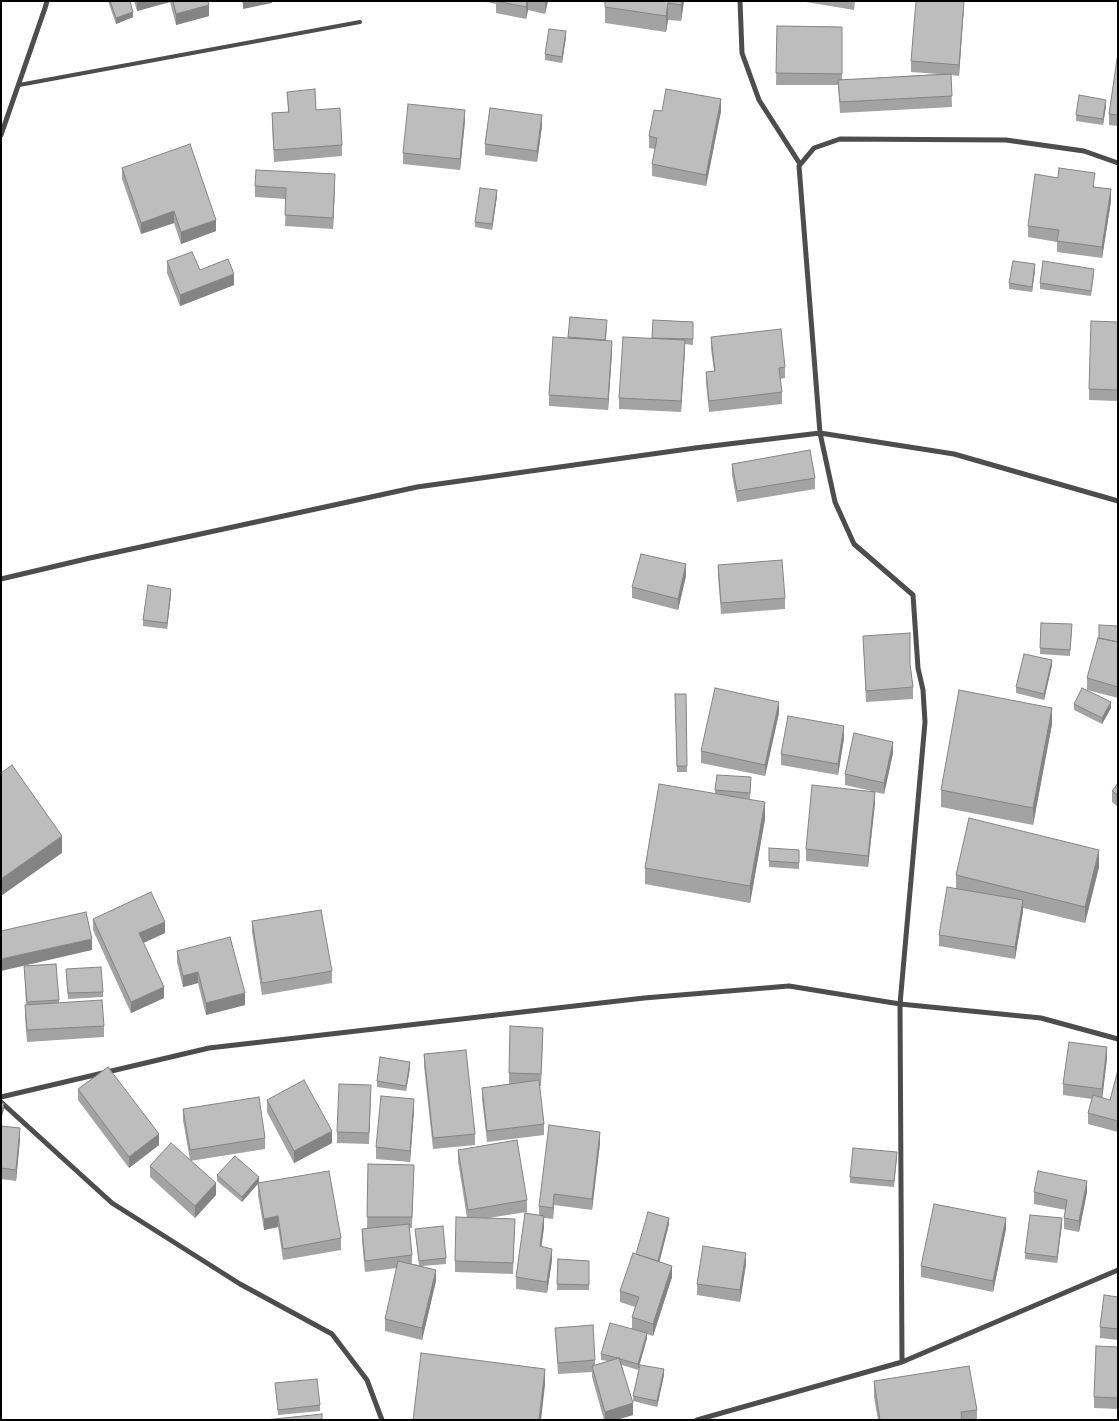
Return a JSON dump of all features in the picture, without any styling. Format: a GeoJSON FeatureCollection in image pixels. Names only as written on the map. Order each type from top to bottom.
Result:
{"type":"FeatureCollection","features":[{"type":"Feature","properties":{"kind":"street"},"geometry":{"type":"LineString","coordinates":[[1,136],[46,1]]}},
{"type":"Feature","properties":{"kind":"street"},"geometry":{"type":"LineString","coordinates":[[740,1],[742,53],[759,100],[800,164]]}},
{"type":"Feature","properties":{"kind":"street"},"geometry":{"type":"LineString","coordinates":[[902,1362],[900,1004],[925,722],[923,690],[918,668],[913,596],[854,544],[835,502],[820,433],[799,166],[814,148],[840,139],[1006,140],[1084,151],[1118,163]]}},
{"type":"Feature","properties":{"kind":"street"},"geometry":{"type":"LineString","coordinates":[[1,579],[417,487],[820,433],[954,454],[1118,501]]}},
{"type":"Feature","properties":{"kind":"street"},"geometry":{"type":"LineString","coordinates":[[1,1097],[209,1048],[644,998],[789,986],[900,1004],[1041,1018],[1118,1039]]}},
{"type":"Feature","properties":{"kind":"street"},"geometry":{"type":"LineString","coordinates":[[1,1102],[112,1203],[240,1284],[332,1334],[367,1380],[382,1420]]}},
{"type":"Feature","properties":{"kind":"street"},"geometry":{"type":"LineString","coordinates":[[697,1420],[902,1362],[1118,1270]]}},
{"type":"Feature","properties":{"kind":"lane"},"geometry":{"type":"LineString","coordinates":[[19,85],[360,22]]}},
{"type":"Feature","properties":{"kind":"building"},"geometry":{"type":"Polygon","coordinates":[[[110,1],[130,1],[133,12],[116,18],[110,1]]]}},
{"type":"Feature","properties":{"kind":"building"},"geometry":{"type":"Polygon","coordinates":[[[173,1],[208,1],[209,5],[176,14],[173,1]]]}},
{"type":"Feature","properties":{"kind":"building"},"geometry":{"type":"Polygon","coordinates":[[[496,1],[527,1],[526,7],[496,1]]]}},
{"type":"Feature","properties":{"kind":"building"},"geometry":{"type":"Polygon","coordinates":[[[605,1],[682,1],[681,5],[668,3],[666,16],[605,7],[605,1]]]}},
{"type":"Feature","properties":{"kind":"building"},"geometry":{"type":"Polygon","coordinates":[[[916,1],[964,1],[959,65],[911,61],[916,1]]]}},
{"type":"Feature","properties":{"kind":"building"},"geometry":{"type":"Polygon","coordinates":[[[777,26],[842,27],[842,74],[776,73],[777,26]]]}},
{"type":"Feature","properties":{"kind":"building"},"geometry":{"type":"Polygon","coordinates":[[[549,29],[566,31],[562,57],[545,54],[549,29]]]}},
{"type":"Feature","properties":{"kind":"building"},"geometry":{"type":"Polygon","coordinates":[[[1118,59],[1118,115],[1109,114],[1118,59]]]}},
{"type":"Feature","properties":{"kind":"building"},"geometry":{"type":"Polygon","coordinates":[[[951,74],[952,96],[840,102],[838,80],[951,74]]]}},
{"type":"Feature","properties":{"kind":"building"},"geometry":{"type":"Polygon","coordinates":[[[315,89],[316,110],[340,108],[342,145],[274,150],[272,113],[289,112],[287,92],[315,89]]]}},
{"type":"Feature","properties":{"kind":"building"},"geometry":{"type":"Polygon","coordinates":[[[666,89],[721,99],[706,175],[652,164],[657,138],[649,136],[654,110],[662,111],[666,89]]]}},
{"type":"Feature","properties":{"kind":"building"},"geometry":{"type":"Polygon","coordinates":[[[1079,95],[1106,100],[1103,119],[1076,115],[1079,95]]]}},
{"type":"Feature","properties":{"kind":"building"},"geometry":{"type":"Polygon","coordinates":[[[408,104],[465,110],[460,159],[403,153],[408,104]]]}},
{"type":"Feature","properties":{"kind":"building"},"geometry":{"type":"Polygon","coordinates":[[[490,108],[542,115],[537,151],[485,144],[490,108]]]}},
{"type":"Feature","properties":{"kind":"building"},"geometry":{"type":"Polygon","coordinates":[[[190,144],[216,220],[181,232],[174,211],[141,223],[122,168],[190,144]]]}},
{"type":"Feature","properties":{"kind":"building"},"geometry":{"type":"Polygon","coordinates":[[[1059,168],[1095,173],[1093,187],[1111,189],[1102,247],[1057,241],[1059,230],[1028,226],[1035,174],[1058,178],[1059,168]]]}},
{"type":"Feature","properties":{"kind":"building"},"geometry":{"type":"Polygon","coordinates":[[[256,170],[335,174],[333,218],[285,215],[286,188],[255,186],[256,170]]]}},
{"type":"Feature","properties":{"kind":"building"},"geometry":{"type":"Polygon","coordinates":[[[480,188],[497,190],[492,224],[475,222],[480,188]]]}},
{"type":"Feature","properties":{"kind":"building"},"geometry":{"type":"Polygon","coordinates":[[[192,252],[200,270],[228,259],[234,274],[180,295],[167,261],[192,252]]]}},
{"type":"Feature","properties":{"kind":"building"},"geometry":{"type":"Polygon","coordinates":[[[1013,261],[1035,264],[1032,287],[1009,283],[1013,261]]]}},
{"type":"Feature","properties":{"kind":"building"},"geometry":{"type":"Polygon","coordinates":[[[1043,261],[1094,269],[1091,291],[1040,283],[1043,261]]]}},
{"type":"Feature","properties":{"kind":"building"},"geometry":{"type":"Polygon","coordinates":[[[570,317],[607,320],[605,340],[568,337],[570,317]]]}},
{"type":"Feature","properties":{"kind":"building"},"geometry":{"type":"Polygon","coordinates":[[[653,320],[693,322],[693,339],[652,338],[653,320]]]}},
{"type":"Feature","properties":{"kind":"building"},"geometry":{"type":"Polygon","coordinates":[[[1091,321],[1118,322],[1118,390],[1089,389],[1091,321]]]}},
{"type":"Feature","properties":{"kind":"building"},"geometry":{"type":"Polygon","coordinates":[[[781,329],[785,367],[779,368],[782,392],[709,401],[706,372],[715,371],[711,337],[781,329]]]}},
{"type":"Feature","properties":{"kind":"building"},"geometry":{"type":"Polygon","coordinates":[[[553,337],[612,341],[608,399],[549,395],[553,337]]]}},
{"type":"Feature","properties":{"kind":"building"},"geometry":{"type":"Polygon","coordinates":[[[623,337],[685,340],[681,401],[619,398],[623,337]]]}},
{"type":"Feature","properties":{"kind":"building"},"geometry":{"type":"Polygon","coordinates":[[[810,450],[815,478],[737,491],[732,464],[810,450]]]}},
{"type":"Feature","properties":{"kind":"building"},"geometry":{"type":"Polygon","coordinates":[[[641,554],[686,564],[678,599],[632,587],[641,554]]]}},
{"type":"Feature","properties":{"kind":"building"},"geometry":{"type":"Polygon","coordinates":[[[782,560],[785,598],[721,603],[718,565],[782,560]]]}},
{"type":"Feature","properties":{"kind":"building"},"geometry":{"type":"Polygon","coordinates":[[[148,585],[171,589],[167,623],[143,620],[148,585]]]}},
{"type":"Feature","properties":{"kind":"building"},"geometry":{"type":"Polygon","coordinates":[[[1041,623],[1072,624],[1070,650],[1040,648],[1041,623]]]}},
{"type":"Feature","properties":{"kind":"building"},"geometry":{"type":"Polygon","coordinates":[[[1099,625],[1118,626],[1118,642],[1099,638],[1099,625]]]}},
{"type":"Feature","properties":{"kind":"building"},"geometry":{"type":"Polygon","coordinates":[[[910,633],[910,664],[913,687],[866,691],[863,636],[910,633]]]}},
{"type":"Feature","properties":{"kind":"building"},"geometry":{"type":"Polygon","coordinates":[[[1098,638],[1118,642],[1118,687],[1087,678],[1098,638]]]}},
{"type":"Feature","properties":{"kind":"building"},"geometry":{"type":"Polygon","coordinates":[[[1024,654],[1052,660],[1044,694],[1016,687],[1024,654]]]}},
{"type":"Feature","properties":{"kind":"building"},"geometry":{"type":"Polygon","coordinates":[[[715,688],[779,702],[765,765],[701,751],[715,688]]]}},
{"type":"Feature","properties":{"kind":"building"},"geometry":{"type":"Polygon","coordinates":[[[1082,688],[1111,702],[1102,718],[1074,704],[1082,688]]]}},
{"type":"Feature","properties":{"kind":"building"},"geometry":{"type":"Polygon","coordinates":[[[959,690],[1052,708],[1033,808],[941,790],[959,690]]]}},
{"type":"Feature","properties":{"kind":"building"},"geometry":{"type":"Polygon","coordinates":[[[675,694],[686,694],[687,766],[677,766],[675,694]]]}},
{"type":"Feature","properties":{"kind":"building"},"geometry":{"type":"Polygon","coordinates":[[[788,716],[844,726],[838,764],[781,754],[788,716]]]}},
{"type":"Feature","properties":{"kind":"building"},"geometry":{"type":"Polygon","coordinates":[[[854,733],[893,742],[884,783],[845,774],[854,733]]]}},
{"type":"Feature","properties":{"kind":"building"},"geometry":{"type":"Polygon","coordinates":[[[12,765],[62,836],[1,879],[1,773],[12,765]]]}},
{"type":"Feature","properties":{"kind":"building"},"geometry":{"type":"Polygon","coordinates":[[[717,775],[751,777],[750,793],[715,790],[717,775]]]}},
{"type":"Feature","properties":{"kind":"building"},"geometry":{"type":"Polygon","coordinates":[[[1118,783],[1118,795],[1112,791],[1118,783]]]}},
{"type":"Feature","properties":{"kind":"building"},"geometry":{"type":"Polygon","coordinates":[[[659,784],[765,802],[750,886],[645,868],[659,784]]]}},
{"type":"Feature","properties":{"kind":"building"},"geometry":{"type":"Polygon","coordinates":[[[812,785],[875,792],[868,856],[806,849],[812,785]]]}},
{"type":"Feature","properties":{"kind":"building"},"geometry":{"type":"Polygon","coordinates":[[[969,818],[1099,850],[1085,907],[956,875],[969,818]]]}},
{"type":"Feature","properties":{"kind":"building"},"geometry":{"type":"Polygon","coordinates":[[[769,848],[799,850],[799,863],[769,861],[769,848]]]}},
{"type":"Feature","properties":{"kind":"building"},"geometry":{"type":"Polygon","coordinates":[[[947,887],[1023,900],[1015,947],[939,935],[947,887]]]}},
{"type":"Feature","properties":{"kind":"building"},"geometry":{"type":"Polygon","coordinates":[[[151,892],[165,922],[139,933],[164,987],[131,1002],[93,919],[151,892]]]}},
{"type":"Feature","properties":{"kind":"building"},"geometry":{"type":"Polygon","coordinates":[[[321,910],[332,971],[262,983],[252,921],[321,910]]]}},
{"type":"Feature","properties":{"kind":"building"},"geometry":{"type":"Polygon","coordinates":[[[86,912],[92,939],[1,959],[1,931],[86,912]]]}},
{"type":"Feature","properties":{"kind":"building"},"geometry":{"type":"Polygon","coordinates":[[[230,937],[245,993],[206,1003],[198,972],[183,976],[177,951],[230,937]]]}},
{"type":"Feature","properties":{"kind":"building"},"geometry":{"type":"Polygon","coordinates":[[[56,964],[59,1000],[27,1002],[24,966],[56,964]]]}},
{"type":"Feature","properties":{"kind":"building"},"geometry":{"type":"Polygon","coordinates":[[[101,967],[103,992],[68,993],[66,969],[101,967]]]}},
{"type":"Feature","properties":{"kind":"building"},"geometry":{"type":"Polygon","coordinates":[[[102,1000],[104,1026],[27,1030],[25,1005],[102,1000]]]}},
{"type":"Feature","properties":{"kind":"building"},"geometry":{"type":"Polygon","coordinates":[[[510,1026],[543,1028],[541,1074],[509,1073],[510,1026]]]}},
{"type":"Feature","properties":{"kind":"building"},"geometry":{"type":"Polygon","coordinates":[[[1069,1042],[1107,1047],[1102,1089],[1063,1084],[1069,1042]]]}},
{"type":"Feature","properties":{"kind":"building"},"geometry":{"type":"Polygon","coordinates":[[[466,1050],[475,1134],[433,1138],[424,1054],[466,1050]]]}},
{"type":"Feature","properties":{"kind":"building"},"geometry":{"type":"Polygon","coordinates":[[[380,1057],[410,1062],[406,1086],[377,1081],[380,1057]]]}},
{"type":"Feature","properties":{"kind":"building"},"geometry":{"type":"Polygon","coordinates":[[[108,1067],[159,1134],[129,1157],[78,1089],[108,1067]]]}},
{"type":"Feature","properties":{"kind":"building"},"geometry":{"type":"Polygon","coordinates":[[[1118,1070],[1118,1121],[1088,1113],[1093,1095],[1110,1100],[1118,1070]]]}},
{"type":"Feature","properties":{"kind":"building"},"geometry":{"type":"Polygon","coordinates":[[[304,1080],[332,1131],[294,1151],[267,1100],[304,1080]]]}},
{"type":"Feature","properties":{"kind":"building"},"geometry":{"type":"Polygon","coordinates":[[[539,1080],[544,1124],[487,1131],[482,1088],[539,1080]]]}},
{"type":"Feature","properties":{"kind":"building"},"geometry":{"type":"Polygon","coordinates":[[[339,1084],[371,1085],[369,1133],[337,1132],[339,1084]]]}},
{"type":"Feature","properties":{"kind":"building"},"geometry":{"type":"Polygon","coordinates":[[[381,1096],[414,1099],[410,1151],[376,1147],[381,1096]]]}},
{"type":"Feature","properties":{"kind":"building"},"geometry":{"type":"Polygon","coordinates":[[[259,1097],[265,1138],[190,1150],[183,1109],[259,1097]]]}},
{"type":"Feature","properties":{"kind":"building"},"geometry":{"type":"Polygon","coordinates":[[[1,1103],[4,1103],[1,1114],[1,1103]]]}},
{"type":"Feature","properties":{"kind":"building"},"geometry":{"type":"Polygon","coordinates":[[[549,1125],[600,1132],[592,1199],[554,1194],[553,1208],[539,1206],[549,1125]]]}},
{"type":"Feature","properties":{"kind":"building"},"geometry":{"type":"Polygon","coordinates":[[[1,1126],[20,1128],[16,1170],[1,1168],[1,1126]]]}},
{"type":"Feature","properties":{"kind":"building"},"geometry":{"type":"Polygon","coordinates":[[[517,1140],[527,1200],[468,1210],[458,1150],[517,1140]]]}},
{"type":"Feature","properties":{"kind":"building"},"geometry":{"type":"Polygon","coordinates":[[[171,1143],[216,1183],[195,1206],[150,1166],[171,1143]]]}},
{"type":"Feature","properties":{"kind":"building"},"geometry":{"type":"Polygon","coordinates":[[[853,1148],[897,1152],[894,1181],[850,1177],[853,1148]]]}},
{"type":"Feature","properties":{"kind":"building"},"geometry":{"type":"Polygon","coordinates":[[[235,1156],[259,1177],[242,1197],[217,1175],[235,1156]]]}},
{"type":"Feature","properties":{"kind":"building"},"geometry":{"type":"Polygon","coordinates":[[[368,1164],[414,1165],[412,1217],[367,1217],[368,1164]]]}},
{"type":"Feature","properties":{"kind":"building"},"geometry":{"type":"Polygon","coordinates":[[[329,1171],[341,1238],[283,1249],[278,1216],[264,1219],[258,1183],[329,1171]]]}},
{"type":"Feature","properties":{"kind":"building"},"geometry":{"type":"Polygon","coordinates":[[[1038,1171],[1087,1181],[1079,1221],[1064,1218],[1067,1200],[1034,1192],[1038,1171]]]}},
{"type":"Feature","properties":{"kind":"building"},"geometry":{"type":"Polygon","coordinates":[[[934,1204],[1006,1218],[993,1281],[921,1266],[934,1204]]]}},
{"type":"Feature","properties":{"kind":"building"},"geometry":{"type":"Polygon","coordinates":[[[648,1212],[669,1218],[658,1261],[636,1254],[648,1212]]]}},
{"type":"Feature","properties":{"kind":"building"},"geometry":{"type":"Polygon","coordinates":[[[525,1213],[544,1216],[540,1246],[552,1249],[547,1282],[516,1277],[525,1213]]]}},
{"type":"Feature","properties":{"kind":"building"},"geometry":{"type":"Polygon","coordinates":[[[1030,1215],[1062,1218],[1057,1257],[1025,1253],[1030,1215]]]}},
{"type":"Feature","properties":{"kind":"building"},"geometry":{"type":"Polygon","coordinates":[[[456,1217],[515,1219],[513,1263],[455,1261],[456,1217]]]}},
{"type":"Feature","properties":{"kind":"building"},"geometry":{"type":"Polygon","coordinates":[[[409,1224],[412,1255],[365,1261],[362,1229],[409,1224]]]}},
{"type":"Feature","properties":{"kind":"building"},"geometry":{"type":"Polygon","coordinates":[[[443,1226],[446,1258],[419,1261],[415,1229],[443,1226]]]}},
{"type":"Feature","properties":{"kind":"building"},"geometry":{"type":"Polygon","coordinates":[[[703,1246],[746,1253],[740,1290],[697,1284],[703,1246]]]}},
{"type":"Feature","properties":{"kind":"building"},"geometry":{"type":"Polygon","coordinates":[[[633,1253],[672,1266],[653,1324],[632,1317],[639,1297],[620,1291],[633,1253]]]}},
{"type":"Feature","properties":{"kind":"building"},"geometry":{"type":"Polygon","coordinates":[[[558,1259],[589,1261],[589,1285],[557,1284],[558,1259]]]}},
{"type":"Feature","properties":{"kind":"building"},"geometry":{"type":"Polygon","coordinates":[[[398,1261],[436,1270],[422,1328],[385,1319],[398,1261]]]}},
{"type":"Feature","properties":{"kind":"building"},"geometry":{"type":"Polygon","coordinates":[[[1104,1295],[1118,1297],[1118,1329],[1100,1327],[1104,1295]]]}},
{"type":"Feature","properties":{"kind":"building"},"geometry":{"type":"Polygon","coordinates":[[[610,1323],[647,1333],[638,1364],[601,1354],[610,1323]]]}},
{"type":"Feature","properties":{"kind":"building"},"geometry":{"type":"Polygon","coordinates":[[[593,1325],[595,1360],[558,1363],[555,1328],[593,1325]]]}},
{"type":"Feature","properties":{"kind":"building"},"geometry":{"type":"Polygon","coordinates":[[[1096,1346],[1118,1347],[1118,1398],[1094,1397],[1096,1346]]]}},
{"type":"Feature","properties":{"kind":"building"},"geometry":{"type":"Polygon","coordinates":[[[421,1353],[545,1369],[539,1420],[413,1420],[421,1353]]]}},
{"type":"Feature","properties":{"kind":"building"},"geometry":{"type":"Polygon","coordinates":[[[619,1358],[633,1403],[605,1412],[592,1366],[619,1358]]]}},
{"type":"Feature","properties":{"kind":"building"},"geometry":{"type":"Polygon","coordinates":[[[640,1365],[664,1369],[657,1401],[633,1396],[640,1365]]]}},
{"type":"Feature","properties":{"kind":"building"},"geometry":{"type":"Polygon","coordinates":[[[969,1366],[977,1410],[961,1412],[962,1420],[880,1420],[874,1381],[969,1366]]]}},
{"type":"Feature","properties":{"kind":"building"},"geometry":{"type":"Polygon","coordinates":[[[317,1379],[320,1405],[278,1410],[275,1383],[317,1379]]]}},
{"type":"Feature","properties":{"kind":"building"},"geometry":{"type":"Polygon","coordinates":[[[322,1414],[322,1420],[265,1420],[322,1414]]]}}]}
